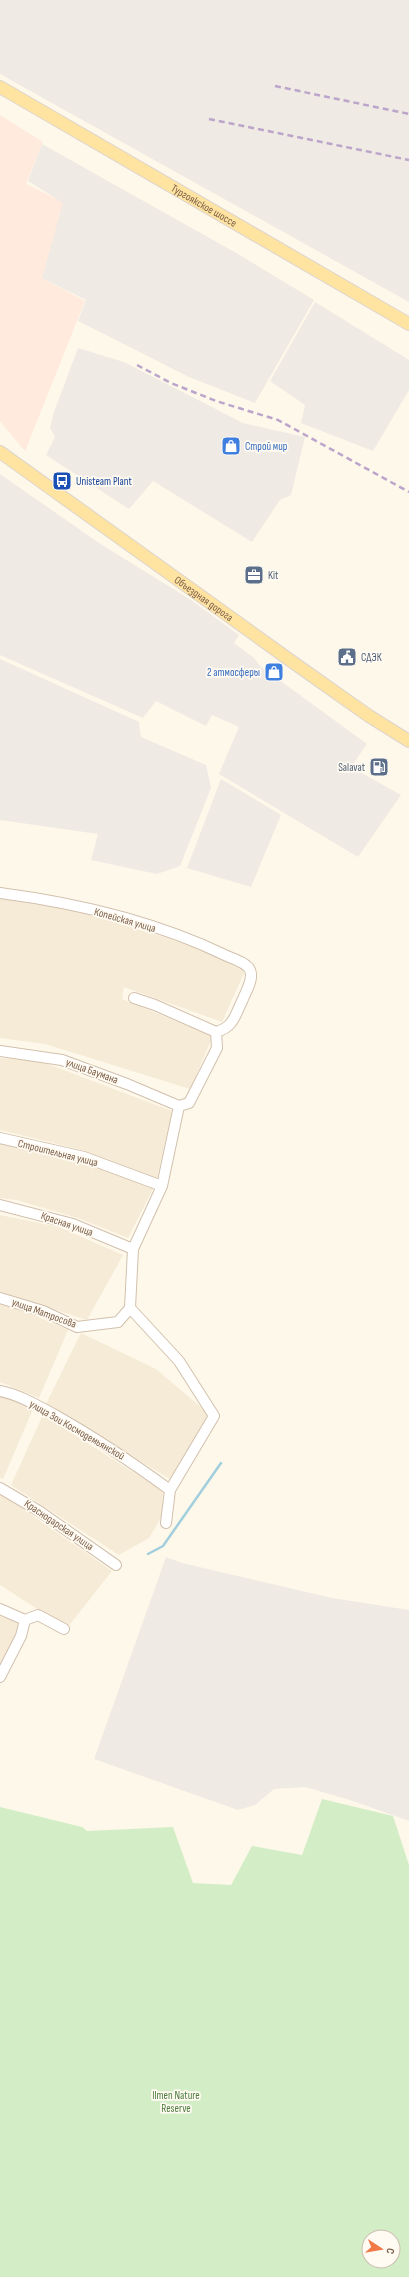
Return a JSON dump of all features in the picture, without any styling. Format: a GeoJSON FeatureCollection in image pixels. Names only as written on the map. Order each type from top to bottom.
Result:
{"type":"FeatureCollection","features":[{"type":"Feature","properties":{"kind":"main road","name":"Тургоякское шоссе"},"geometry":{"type":"LineString","coordinates":[[0,87],[409,324]]}},
{"type":"Feature","properties":{"kind":"main road","name":"Объездная дорога"},"geometry":{"type":"LineString","coordinates":[[0,452],[301,668],[369,716],[409,741]]}},
{"type":"Feature","properties":{"kind":"street","name":"Копейская улица"},"geometry":{"type":"LineString","coordinates":[[0,893],[77,906],[128,920],[202,944],[244,964],[250,970],[251,980],[227,1029],[216,1032]]}},
{"type":"Feature","properties":{"kind":"street"},"geometry":{"type":"LineString","coordinates":[[134,998],[155,1004],[216,1032],[217,1048],[189,1103],[179,1106],[162,1186],[133,1249],[130,1308],[179,1361],[214,1416],[170,1490],[166,1523]]}},
{"type":"Feature","properties":{"kind":"street","name":"улица Баумана"},"geometry":{"type":"LineString","coordinates":[[0,1051],[62,1060],[127,1084],[179,1106]]}},
{"type":"Feature","properties":{"kind":"street","name":"Строительная улица"},"geometry":{"type":"LineString","coordinates":[[0,1138],[84,1157],[162,1186]]}},
{"type":"Feature","properties":{"kind":"street","name":"Красная улица"},"geometry":{"type":"LineString","coordinates":[[0,1205],[73,1224],[133,1249]]}},
{"type":"Feature","properties":{"kind":"street","name":"улица Матросова"},"geometry":{"type":"LineString","coordinates":[[0,1298],[43,1311],[78,1327],[118,1322],[130,1308]]}},
{"type":"Feature","properties":{"kind":"street","name":"улица Зои Космодемьянской"},"geometry":{"type":"LineString","coordinates":[[0,1391],[10,1393],[40,1407],[87,1433],[131,1461],[170,1490]]}},
{"type":"Feature","properties":{"kind":"street","name":"Краснодарская улица"},"geometry":{"type":"LineString","coordinates":[[0,1488],[39,1511],[116,1566]]}},
{"type":"Feature","properties":{"kind":"street"},"geometry":{"type":"LineString","coordinates":[[0,1609],[25,1620],[38,1615],[64,1628]]}},
{"type":"Feature","properties":{"kind":"street"},"geometry":{"type":"LineString","coordinates":[[0,1678],[21,1636],[25,1620]]}},
{"type":"Feature","properties":{"kind":"shaded area"},"geometry":{"type":"Polygon","coordinates":[[[0,0],[409,0],[409,302],[0,74],[0,0]]]}},
{"type":"Feature","properties":{"kind":"shaded area"},"geometry":{"type":"Polygon","coordinates":[[[0,115],[43,142],[26,184],[65,203],[42,278],[85,301],[25,451],[0,421],[0,115]]]}},
{"type":"Feature","properties":{"kind":"shaded area"},"geometry":{"type":"Polygon","coordinates":[[[42,144],[238,254],[314,300],[255,403],[189,377],[78,321],[86,300],[42,278],[63,203],[28,181],[42,144]]]}},
{"type":"Feature","properties":{"kind":"shaded area"},"geometry":{"type":"Polygon","coordinates":[[[315,302],[409,360],[409,390],[373,451],[301,423],[305,405],[270,381],[315,302]]]}},
{"type":"Feature","properties":{"kind":"shaded area"},"geometry":{"type":"Polygon","coordinates":[[[78,348],[124,362],[243,423],[305,437],[291,495],[280,500],[252,542],[153,481],[129,509],[46,455],[55,437],[50,428],[54,412],[78,348]]]}},
{"type":"Feature","properties":{"kind":"shaded area"},"geometry":{"type":"Polygon","coordinates":[[[0,474],[99,543],[191,600],[239,635],[234,643],[254,658],[260,666],[367,744],[351,767],[401,795],[358,857],[219,774],[239,727],[212,715],[206,726],[156,701],[143,718],[0,655],[0,474]]]}},
{"type":"Feature","properties":{"kind":"shaded area"},"geometry":{"type":"Polygon","coordinates":[[[0,659],[139,722],[141,737],[206,765],[211,788],[180,866],[157,874],[91,860],[98,834],[0,820],[0,659]]]}},
{"type":"Feature","properties":{"kind":"shaded area"},"geometry":{"type":"Polygon","coordinates":[[[221,779],[281,815],[251,887],[187,868],[221,779]]]}},
{"type":"Feature","properties":{"kind":"shaded area"},"geometry":{"type":"Polygon","coordinates":[[[0,898],[58,905],[197,947],[245,971],[222,1022],[124,987],[122,999],[213,1036],[190,1089],[45,1044],[0,1038],[0,898]]]}},
{"type":"Feature","properties":{"kind":"shaded area"},"geometry":{"type":"Polygon","coordinates":[[[0,1058],[40,1061],[172,1111],[157,1178],[82,1150],[0,1130],[0,1058]]]}},
{"type":"Feature","properties":{"kind":"shaded area"},"geometry":{"type":"Polygon","coordinates":[[[0,1143],[84,1163],[154,1187],[128,1238],[78,1218],[16,1200],[0,1198],[0,1143]]]}},
{"type":"Feature","properties":{"kind":"shaded area"},"geometry":{"type":"Polygon","coordinates":[[[0,1215],[59,1227],[123,1255],[87,1320],[0,1292],[0,1215]]]}},
{"type":"Feature","properties":{"kind":"shaded area"},"geometry":{"type":"Polygon","coordinates":[[[0,1303],[9,1304],[68,1330],[39,1398],[0,1382],[0,1303]]]}},
{"type":"Feature","properties":{"kind":"shaded area"},"geometry":{"type":"Polygon","coordinates":[[[81,1333],[156,1369],[209,1414],[170,1479],[46,1404],[81,1333]]]}},
{"type":"Feature","properties":{"kind":"shaded area"},"geometry":{"type":"Polygon","coordinates":[[[0,1395],[33,1409],[3,1479],[0,1478],[0,1395]]]}},
{"type":"Feature","properties":{"kind":"shaded area"},"geometry":{"type":"Polygon","coordinates":[[[43,1415],[163,1491],[161,1518],[149,1538],[119,1555],[11,1485],[43,1415]]]}},
{"type":"Feature","properties":{"kind":"shaded area"},"geometry":{"type":"Polygon","coordinates":[[[0,1495],[6,1497],[112,1571],[67,1628],[0,1585],[0,1495]]]}},
{"type":"Feature","properties":{"kind":"shaded area"},"geometry":{"type":"Polygon","coordinates":[[[166,1557],[182,1563],[332,1598],[409,1610],[409,1821],[350,1800],[305,1787],[274,1789],[255,1805],[238,1810],[94,1759],[166,1557]]]}},
{"type":"Feature","properties":{"kind":"shaded area"},"geometry":{"type":"Polygon","coordinates":[[[0,1613],[21,1623],[19,1636],[0,1670],[0,1613]]]}},
{"type":"Feature","properties":{"kind":"green space","name":"Ilmen Nature Reserve"},"geometry":{"type":"Polygon","coordinates":[[[322,1799],[393,1816],[409,1865],[409,2277],[0,2277],[0,1807],[82,1827],[87,1831],[173,1827],[193,1883],[231,1885],[252,1846],[302,1855],[322,1799]]]}},
{"type":"Feature","properties":{"kind":"waterway"},"geometry":{"type":"LineString","coordinates":[[148,1554],[163,1546],[221,1463]]}},
{"type":"Feature","properties":{"kind":"railway"},"geometry":{"type":"LineString","coordinates":[[275,86],[409,114]]}},
{"type":"Feature","properties":{"kind":"railway"},"geometry":{"type":"LineString","coordinates":[[209,119],[409,160]]}},
{"type":"Feature","properties":{"kind":"railway"},"geometry":{"type":"LineString","coordinates":[[137,365],[171,383],[216,401],[278,420],[409,492]]}},
{"type":"Feature","properties":{"kind":"place","name":"Строй мир"},"geometry":{"type":"Point","coordinates":[231,446]}},
{"type":"Feature","properties":{"kind":"place","name":"Unisteam Plant"},"geometry":{"type":"Point","coordinates":[62,481]}},
{"type":"Feature","properties":{"kind":"place","name":"Kit"},"geometry":{"type":"Point","coordinates":[254,575]}},
{"type":"Feature","properties":{"kind":"place","name":"СДЭК"},"geometry":{"type":"Point","coordinates":[347,657]}},
{"type":"Feature","properties":{"kind":"place","name":"2 атмосферы"},"geometry":{"type":"Point","coordinates":[274,672]}},
{"type":"Feature","properties":{"kind":"place","name":"Salavat"},"geometry":{"type":"Point","coordinates":[379,767]}}]}
